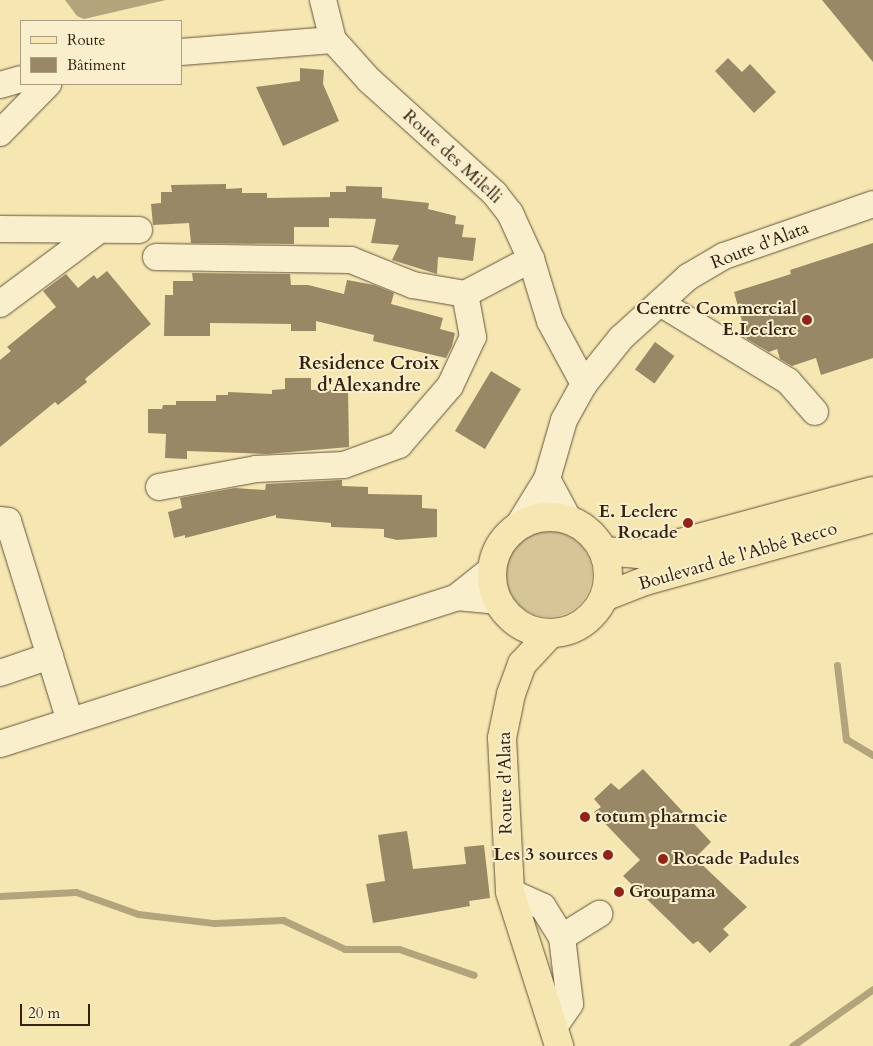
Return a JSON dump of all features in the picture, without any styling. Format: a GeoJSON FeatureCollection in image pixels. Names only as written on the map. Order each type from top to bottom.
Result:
{"type":"FeatureCollection","features":[{"type":"Feature","properties":{"kind":"main road","name":"Boulevard de l'Abbé Recco"},"geometry":{"type":"LineString","coordinates":[[604,552],[639,554],[873,491]]}},
{"type":"Feature","properties":{"kind":"main road"},"geometry":{"type":"LineString","coordinates":[[552,517],[569,520],[595,538],[604,552],[608,566],[604,597],[583,623],[551,633],[520,624],[498,601],[492,569],[496,552],[518,526],[534,519],[552,517]]}},
{"type":"Feature","properties":{"kind":"main road","name":"Boulevard de l'Abbé Recco"},"geometry":{"type":"LineString","coordinates":[[604,597],[645,582],[873,518]]}},
{"type":"Feature","properties":{"kind":"main road","name":"Route d'Alata"},"geometry":{"type":"LineString","coordinates":[[520,624],[522,664]]}},
{"type":"Feature","properties":{"kind":"main road","name":"Route d'Alata"},"geometry":{"type":"LineString","coordinates":[[551,633],[522,664],[511,694],[502,738],[510,892],[556,1037]]}},
{"type":"Feature","properties":{"kind":"street","name":"Route des Milelli"},"geometry":{"type":"LineString","coordinates":[[323,0],[333,40],[369,80],[495,194],[510,213],[531,259],[550,321],[584,384]]}},
{"type":"Feature","properties":{"kind":"street"},"geometry":{"type":"LineString","coordinates":[[182,52],[333,40]]}},
{"type":"Feature","properties":{"kind":"street"},"geometry":{"type":"LineString","coordinates":[[0,85],[20,79]]}},
{"type":"Feature","properties":{"kind":"street"},"geometry":{"type":"LineString","coordinates":[[0,133],[47,85]]}},
{"type":"Feature","properties":{"kind":"street","name":"Route d'Alata"},"geometry":{"type":"LineString","coordinates":[[518,526],[547,479],[564,420],[584,384],[621,338],[688,277],[724,256],[873,204]]}},
{"type":"Feature","properties":{"kind":"street"},"geometry":{"type":"LineString","coordinates":[[0,230],[139,230]]}},
{"type":"Feature","properties":{"kind":"street"},"geometry":{"type":"LineString","coordinates":[[0,304],[98,231]]}},
{"type":"Feature","properties":{"kind":"street"},"geometry":{"type":"LineString","coordinates":[[156,257],[351,260],[413,285],[465,294],[531,259]]}},
{"type":"Feature","properties":{"kind":"street"},"geometry":{"type":"LineString","coordinates":[[159,487],[256,468],[344,465],[399,445],[450,386],[473,337],[465,294]]}},
{"type":"Feature","properties":{"kind":"street"},"geometry":{"type":"LineString","coordinates":[[660,303],[788,382],[815,412]]}},
{"type":"Feature","properties":{"kind":"street"},"geometry":{"type":"LineString","coordinates":[[547,479],[569,520]]}},
{"type":"Feature","properties":{"kind":"street"},"geometry":{"type":"LineString","coordinates":[[0,520],[8,520],[70,721]]}},
{"type":"Feature","properties":{"kind":"street"},"geometry":{"type":"LineString","coordinates":[[0,744],[457,597],[492,569]]}},
{"type":"Feature","properties":{"kind":"street"},"geometry":{"type":"LineString","coordinates":[[457,597],[498,601]]}},
{"type":"Feature","properties":{"kind":"street"},"geometry":{"type":"LineString","coordinates":[[0,674],[50,656]]}},
{"type":"Feature","properties":{"kind":"street"},"geometry":{"type":"LineString","coordinates":[[510,892],[543,907],[562,937],[570,1004],[556,1037]]}},
{"type":"Feature","properties":{"kind":"street"},"geometry":{"type":"LineString","coordinates":[[562,937],[598,914]]}},
{"type":"Feature","properties":{"kind":"shaded area"},"geometry":{"type":"Polygon","coordinates":[[[65,0],[166,0],[84,19],[77,16],[65,0]]]}},
{"type":"Feature","properties":{"kind":"shaded area"},"geometry":{"type":"Polygon","coordinates":[[[549,531],[565,534],[573,538],[585,550],[589,558],[592,574],[589,590],[585,598],[573,610],[565,614],[549,617],[533,614],[525,610],[513,598],[509,590],[506,574],[509,558],[513,550],[525,538],[533,534],[549,531]]]}},
{"type":"Feature","properties":{"kind":"building"},"geometry":{"type":"Polygon","coordinates":[[[822,0],[873,0],[873,62],[822,0]]]}},
{"type":"Feature","properties":{"kind":"building"},"geometry":{"type":"Polygon","coordinates":[[[728,58],[742,72],[750,64],[776,92],[754,113],[715,71],[728,58]]]}},
{"type":"Feature","properties":{"kind":"building"},"geometry":{"type":"Polygon","coordinates":[[[300,68],[324,70],[323,84],[339,121],[283,146],[256,87],[300,81],[300,68]]]}},
{"type":"Feature","properties":{"kind":"building"},"geometry":{"type":"Polygon","coordinates":[[[226,184],[226,189],[242,188],[242,193],[267,193],[267,198],[330,197],[330,192],[346,192],[346,186],[382,187],[382,198],[429,203],[428,209],[456,216],[455,224],[464,225],[462,237],[476,238],[473,261],[438,257],[437,274],[392,260],[399,245],[371,243],[376,219],[329,218],[329,227],[294,227],[294,244],[191,243],[189,223],[153,225],[151,204],[161,203],[161,192],[172,192],[171,185],[226,184]]]}},
{"type":"Feature","properties":{"kind":"building","name":"Centre Commercial E.Leclerc"},"geometry":{"type":"Polygon","coordinates":[[[873,243],[873,358],[821,375],[816,358],[792,366],[780,359],[777,349],[769,352],[747,339],[734,292],[791,274],[790,270],[873,243]]]}},
{"type":"Feature","properties":{"kind":"building"},"geometry":{"type":"Polygon","coordinates":[[[107,271],[151,324],[85,379],[87,382],[58,405],[55,402],[0,447],[0,360],[11,351],[7,347],[56,307],[43,291],[66,274],[78,288],[94,275],[97,279],[107,271]]]}},
{"type":"Feature","properties":{"kind":"building"},"geometry":{"type":"Polygon","coordinates":[[[192,273],[290,274],[291,285],[308,285],[344,294],[347,280],[374,285],[394,293],[391,304],[443,318],[440,329],[455,333],[452,346],[446,358],[373,341],[374,335],[316,321],[316,331],[291,331],[291,324],[210,323],[210,336],[164,336],[165,295],[173,295],[173,281],[193,281],[192,273]]]}},
{"type":"Feature","properties":{"kind":"building"},"geometry":{"type":"Polygon","coordinates":[[[655,342],[674,356],[654,384],[635,370],[655,342]]]}},
{"type":"Feature","properties":{"kind":"building"},"geometry":{"type":"Polygon","coordinates":[[[491,371],[521,389],[485,449],[455,431],[491,371]]]}},
{"type":"Feature","properties":{"kind":"building"},"geometry":{"type":"Polygon","coordinates":[[[285,378],[311,378],[311,390],[348,389],[349,447],[267,454],[187,451],[187,459],[165,458],[166,434],[148,433],[148,409],[162,409],[163,405],[176,405],[176,401],[216,401],[216,395],[228,395],[228,392],[272,394],[272,390],[285,389],[285,378]]]}},
{"type":"Feature","properties":{"kind":"building"},"geometry":{"type":"Polygon","coordinates":[[[342,480],[342,486],[368,487],[368,494],[422,495],[422,508],[437,509],[437,537],[397,540],[384,537],[384,529],[331,527],[331,523],[276,518],[276,515],[185,538],[185,535],[174,538],[168,512],[182,508],[180,498],[235,488],[265,490],[266,484],[342,480]]]}},
{"type":"Feature","properties":{"kind":"building","name":"Rocade Padules"},"geometry":{"type":"Polygon","coordinates":[[[643,769],[711,842],[695,858],[747,907],[723,929],[729,935],[710,953],[698,941],[693,944],[623,876],[640,860],[594,812],[601,807],[594,799],[611,783],[619,790],[643,769]]]}},
{"type":"Feature","properties":{"kind":"building"},"geometry":{"type":"Polygon","coordinates":[[[407,831],[413,869],[466,864],[464,847],[484,845],[490,898],[469,901],[470,906],[373,923],[366,884],[385,881],[378,835],[407,831]]]}},
{"type":"Feature","properties":{"kind":"waterway"},"geometry":{"type":"LineString","coordinates":[[837,665],[846,739],[873,755]]}},
{"type":"Feature","properties":{"kind":"waterway"},"geometry":{"type":"LineString","coordinates":[[0,896],[76,892],[138,914],[214,923],[283,920],[345,949],[399,949],[474,975]]}},
{"type":"Feature","properties":{"kind":"waterway"},"geometry":{"type":"LineString","coordinates":[[792,1046],[873,989]]}},
{"type":"Feature","properties":{"kind":"place","name":"Centre Commercial E.Leclerc"},"geometry":{"type":"Point","coordinates":[807,320]}},
{"type":"Feature","properties":{"kind":"place","name":"E. Leclerc Rocade"},"geometry":{"type":"Point","coordinates":[688,523]}},
{"type":"Feature","properties":{"kind":"place","name":"totum pharmcie"},"geometry":{"type":"Point","coordinates":[585,817]}},
{"type":"Feature","properties":{"kind":"place","name":"Les 3 sources"},"geometry":{"type":"Point","coordinates":[608,855]}},
{"type":"Feature","properties":{"kind":"place","name":"Rocade Padules"},"geometry":{"type":"Point","coordinates":[663,859]}},
{"type":"Feature","properties":{"kind":"place","name":"Groupama"},"geometry":{"type":"Point","coordinates":[619,892]}},
{"type":"Feature","properties":{"kind":"district","name":"Residence Croix d'Alexandre"},"geometry":{"type":"Point","coordinates":[369,375]}}]}
